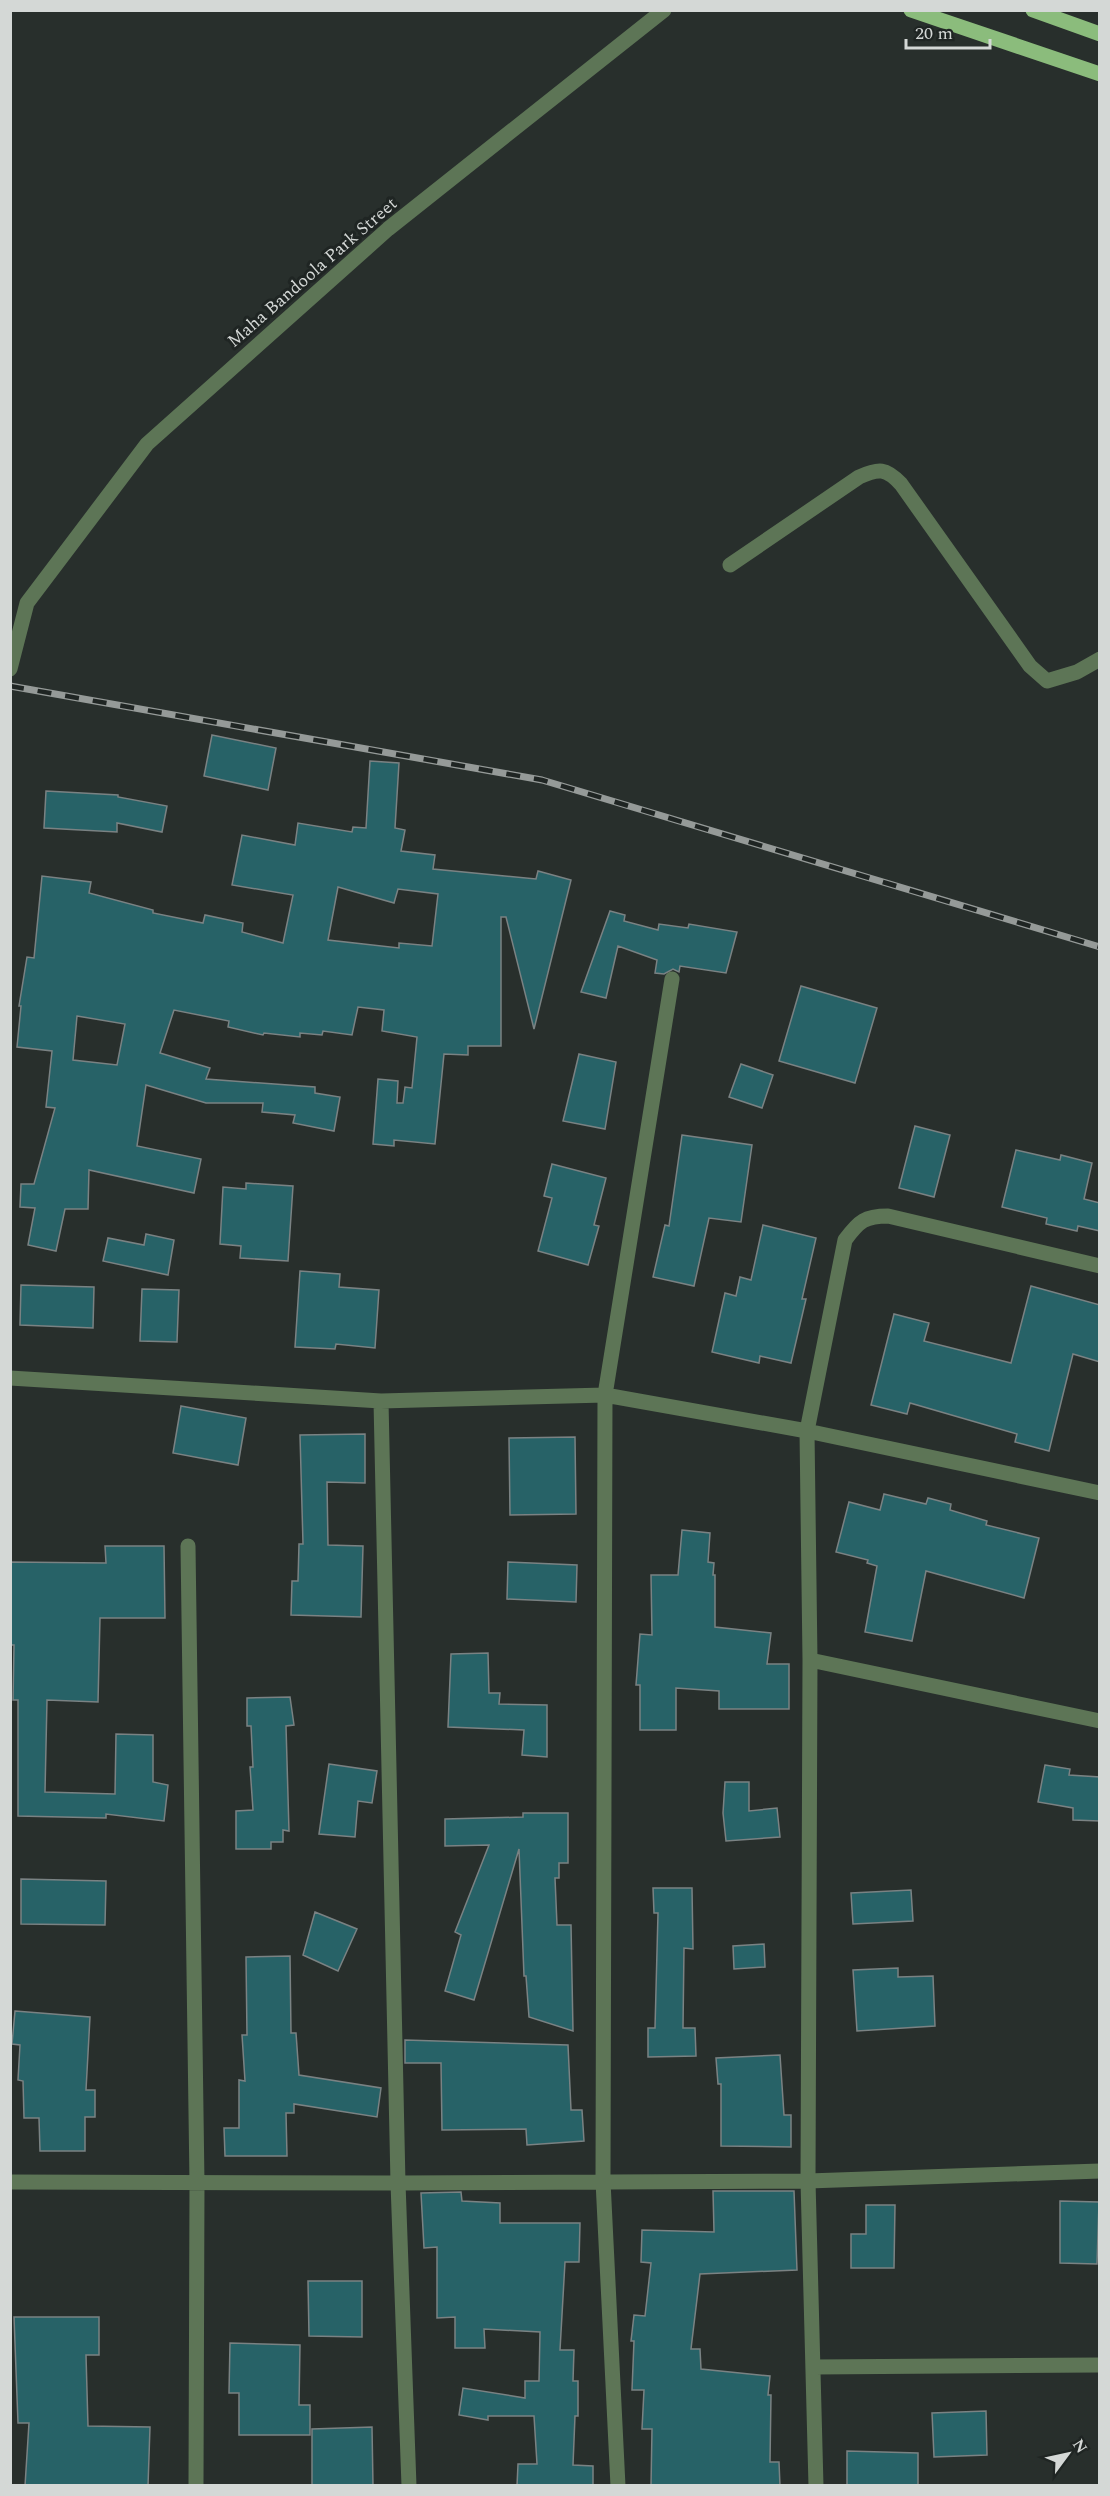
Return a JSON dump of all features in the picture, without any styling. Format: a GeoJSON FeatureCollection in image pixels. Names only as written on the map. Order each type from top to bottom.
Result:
{"type":"FeatureCollection","features":[{"type":"Feature","properties":{"kind":"main road"},"geometry":{"type":"LineString","coordinates":[[912,10],[1100,74]]}},
{"type":"Feature","properties":{"kind":"main road"},"geometry":{"type":"LineString","coordinates":[[1033,10],[1100,34]]}},
{"type":"Feature","properties":{"kind":"street","name":"Maha Bandoola Park Street"},"geometry":{"type":"LineString","coordinates":[[10,669],[27,603],[147,444],[388,229],[664,10]]}},
{"type":"Feature","properties":{"kind":"street"},"geometry":{"type":"LineString","coordinates":[[730,565],[859,477],[874,470],[891,473],[902,484],[1030,666],[1047,681],[1077,672],[1100,659]]}},
{"type":"Feature","properties":{"kind":"street"},"geometry":{"type":"LineString","coordinates":[[618,2486],[603,2181],[605,1395],[672,979]]}},
{"type":"Feature","properties":{"kind":"street"},"geometry":{"type":"LineString","coordinates":[[816,2486],[808,2181],[810,1660],[807,1431],[845,1240],[854,1227],[869,1216],[888,1216],[1100,1266]]}},
{"type":"Feature","properties":{"kind":"street"},"geometry":{"type":"LineString","coordinates":[[10,1378],[381,1401],[605,1395],[807,1431],[1100,1493]]}},
{"type":"Feature","properties":{"kind":"street"},"geometry":{"type":"LineString","coordinates":[[381,1401],[398,2183],[409,2486]]}},
{"type":"Feature","properties":{"kind":"street"},"geometry":{"type":"LineString","coordinates":[[188,1546],[197,2183],[196,2486]]}},
{"type":"Feature","properties":{"kind":"street"},"geometry":{"type":"LineString","coordinates":[[810,1660],[1100,1721]]}},
{"type":"Feature","properties":{"kind":"street"},"geometry":{"type":"LineString","coordinates":[[10,2182],[808,2181],[1100,2171]]}},
{"type":"Feature","properties":{"kind":"street"},"geometry":{"type":"LineString","coordinates":[[813,2367],[1100,2365]]}},
{"type":"Feature","properties":{"kind":"building"},"geometry":{"type":"Polygon","coordinates":[[[212,735],[276,748],[268,790],[204,776],[212,735]]]}},
{"type":"Feature","properties":{"kind":"building"},"geometry":{"type":"Polygon","coordinates":[[[370,761],[399,763],[395,828],[405,830],[401,851],[435,855],[433,869],[536,879],[538,871],[571,880],[534,1029],[506,917],[501,917],[501,1046],[468,1046],[468,1055],[444,1054],[435,1144],[394,1140],[394,1146],[373,1144],[378,1079],[398,1081],[397,1103],[403,1103],[405,1087],[412,1088],[417,1037],[382,1031],[384,1010],[358,1007],[352,1035],[323,1031],[322,1035],[300,1033],[300,1037],[264,1033],[263,1035],[228,1027],[229,1021],[174,1010],[160,1053],[210,1068],[206,1079],[315,1087],[315,1093],[340,1097],[334,1131],[293,1123],[295,1115],[262,1112],[263,1103],[206,1103],[146,1085],[137,1146],[201,1159],[194,1193],[89,1170],[88,1209],[65,1209],[56,1251],[28,1245],[35,1208],[20,1207],[21,1184],[34,1184],[55,1108],[46,1107],[52,1051],[17,1047],[21,1006],[19,1006],[27,957],[34,958],[42,876],[91,882],[89,893],[153,910],[153,913],[203,923],[205,915],[243,923],[242,932],[283,943],[293,895],[232,885],[242,835],[295,845],[298,823],[352,832],[353,827],[366,828],[370,761]],[[338,887],[328,940],[399,948],[399,943],[432,946],[438,894],[398,889],[394,903],[338,887]],[[77,1016],[73,1060],[117,1065],[125,1024],[77,1016]]]}},
{"type":"Feature","properties":{"kind":"building"},"geometry":{"type":"Polygon","coordinates":[[[46,791],[118,795],[118,797],[167,806],[162,832],[117,823],[117,832],[44,828],[46,791]]]}},
{"type":"Feature","properties":{"kind":"building"},"geometry":{"type":"Polygon","coordinates":[[[610,911],[625,915],[624,921],[658,930],[659,924],[688,928],[689,924],[737,932],[726,973],[680,966],[679,972],[673,969],[664,974],[655,973],[657,960],[618,946],[606,998],[581,992],[610,911]]]}},
{"type":"Feature","properties":{"kind":"building"},"geometry":{"type":"Polygon","coordinates":[[[801,986],[877,1008],[855,1083],[779,1061],[801,986]]]}},
{"type":"Feature","properties":{"kind":"building"},"geometry":{"type":"Polygon","coordinates":[[[579,1054],[616,1062],[605,1129],[563,1121],[579,1054]]]}},
{"type":"Feature","properties":{"kind":"building"},"geometry":{"type":"Polygon","coordinates":[[[741,1064],[773,1075],[762,1108],[729,1097],[741,1064]]]}},
{"type":"Feature","properties":{"kind":"building"},"geometry":{"type":"Polygon","coordinates":[[[915,1126],[950,1135],[934,1197],[899,1188],[915,1126]]]}},
{"type":"Feature","properties":{"kind":"building"},"geometry":{"type":"Polygon","coordinates":[[[682,1135],[752,1145],[741,1222],[709,1218],[694,1286],[653,1277],[665,1225],[669,1226],[682,1135]]]}},
{"type":"Feature","properties":{"kind":"building"},"geometry":{"type":"Polygon","coordinates":[[[1016,1150],[1060,1160],[1061,1155],[1092,1163],[1084,1199],[1100,1203],[1100,1231],[1078,1226],[1077,1231],[1046,1224],[1047,1218],[1002,1207],[1016,1150]]]}},
{"type":"Feature","properties":{"kind":"building"},"geometry":{"type":"Polygon","coordinates":[[[552,1164],[606,1178],[594,1225],[599,1226],[588,1265],[538,1251],[552,1198],[544,1196],[552,1164]]]}},
{"type":"Feature","properties":{"kind":"building"},"geometry":{"type":"Polygon","coordinates":[[[246,1183],[293,1186],[288,1261],[240,1258],[241,1246],[220,1244],[223,1187],[246,1189],[246,1183]]]}},
{"type":"Feature","properties":{"kind":"building"},"geometry":{"type":"Polygon","coordinates":[[[763,1225],[816,1238],[802,1299],[806,1299],[791,1363],[760,1356],[759,1363],[712,1352],[725,1293],[736,1296],[740,1277],[751,1280],[763,1225]]]}},
{"type":"Feature","properties":{"kind":"building"},"geometry":{"type":"Polygon","coordinates":[[[146,1234],[174,1240],[168,1275],[103,1261],[108,1238],[144,1245],[146,1234]]]}},
{"type":"Feature","properties":{"kind":"building"},"geometry":{"type":"Polygon","coordinates":[[[300,1271],[340,1274],[339,1287],[379,1290],[375,1348],[336,1344],[335,1349],[295,1347],[300,1271]]]}},
{"type":"Feature","properties":{"kind":"building"},"geometry":{"type":"Polygon","coordinates":[[[21,1285],[94,1287],[93,1328],[20,1325],[21,1285]]]}},
{"type":"Feature","properties":{"kind":"building"},"geometry":{"type":"Polygon","coordinates":[[[1031,1286],[1100,1305],[1100,1362],[1073,1354],[1049,1451],[1015,1442],[1017,1434],[910,1403],[907,1414],[871,1405],[894,1314],[929,1323],[924,1341],[1011,1363],[1031,1286]]]}},
{"type":"Feature","properties":{"kind":"building"},"geometry":{"type":"Polygon","coordinates":[[[142,1289],[179,1290],[177,1342],[140,1341],[142,1289]]]}},
{"type":"Feature","properties":{"kind":"building"},"geometry":{"type":"Polygon","coordinates":[[[181,1406],[246,1418],[238,1465],[173,1453],[181,1406]]]}},
{"type":"Feature","properties":{"kind":"building"},"geometry":{"type":"Polygon","coordinates":[[[365,1434],[365,1483],[327,1482],[328,1545],[363,1546],[361,1617],[291,1615],[292,1581],[298,1581],[299,1544],[303,1544],[300,1435],[365,1434]]]}},
{"type":"Feature","properties":{"kind":"building"},"geometry":{"type":"Polygon","coordinates":[[[575,1437],[576,1514],[510,1515],[509,1438],[575,1437]]]}},
{"type":"Feature","properties":{"kind":"building"},"geometry":{"type":"Polygon","coordinates":[[[884,1494],[926,1504],[928,1498],[951,1504],[950,1510],[987,1521],[986,1525],[1039,1538],[1024,1598],[926,1571],[912,1641],[865,1632],[877,1566],[867,1563],[868,1560],[836,1552],[849,1502],[880,1510],[884,1494]]]}},
{"type":"Feature","properties":{"kind":"building"},"geometry":{"type":"Polygon","coordinates":[[[682,1530],[710,1533],[708,1562],[714,1563],[715,1627],[771,1633],[767,1664],[789,1664],[789,1709],[719,1709],[719,1691],[676,1688],[676,1730],[640,1730],[640,1685],[636,1685],[640,1634],[652,1635],[651,1575],[678,1575],[682,1530]]]}},
{"type":"Feature","properties":{"kind":"building"},"geometry":{"type":"Polygon","coordinates":[[[105,1546],[164,1546],[165,1618],[100,1618],[98,1702],[47,1700],[45,1792],[115,1794],[116,1734],[153,1735],[153,1782],[168,1785],[164,1821],[106,1814],[106,1818],[18,1816],[18,1700],[13,1700],[14,1645],[10,1645],[10,1562],[106,1563],[105,1546]]]}},
{"type":"Feature","properties":{"kind":"building"},"geometry":{"type":"Polygon","coordinates":[[[508,1562],[577,1565],[576,1602],[507,1599],[508,1562]]]}},
{"type":"Feature","properties":{"kind":"building"},"geometry":{"type":"Polygon","coordinates":[[[488,1653],[489,1693],[500,1693],[499,1704],[547,1705],[547,1757],[522,1755],[524,1730],[448,1727],[451,1654],[488,1653]]]}},
{"type":"Feature","properties":{"kind":"building"},"geometry":{"type":"Polygon","coordinates":[[[290,1697],[294,1725],[286,1726],[289,1831],[283,1830],[283,1842],[271,1842],[271,1849],[236,1849],[236,1811],[253,1810],[250,1767],[253,1767],[251,1726],[247,1726],[247,1698],[290,1697]]]}},
{"type":"Feature","properties":{"kind":"building"},"geometry":{"type":"Polygon","coordinates":[[[329,1764],[377,1771],[372,1803],[358,1801],[355,1837],[319,1834],[329,1764]]]}},
{"type":"Feature","properties":{"kind":"building"},"geometry":{"type":"Polygon","coordinates":[[[1045,1765],[1070,1769],[1069,1775],[1100,1777],[1100,1821],[1073,1820],[1073,1808],[1038,1802],[1045,1765]]]}},
{"type":"Feature","properties":{"kind":"building"},"geometry":{"type":"Polygon","coordinates":[[[725,1782],[749,1782],[749,1811],[777,1808],[780,1837],[726,1841],[723,1813],[725,1782]]]}},
{"type":"Feature","properties":{"kind":"building"},"geometry":{"type":"Polygon","coordinates":[[[523,1813],[568,1813],[568,1863],[559,1863],[559,1878],[555,1878],[557,1925],[571,1925],[573,2031],[529,2017],[526,1976],[524,1976],[519,1849],[474,2000],[445,1991],[461,1935],[455,1932],[489,1845],[445,1846],[445,1819],[523,1817],[523,1813]]]}},
{"type":"Feature","properties":{"kind":"building"},"geometry":{"type":"Polygon","coordinates":[[[21,1879],[106,1881],[105,1925],[21,1924],[21,1879]]]}},
{"type":"Feature","properties":{"kind":"building"},"geometry":{"type":"Polygon","coordinates":[[[653,1888],[692,1888],[693,1949],[684,1948],[683,2028],[695,2028],[696,2056],[648,2057],[648,2028],[655,2028],[658,1913],[654,1913],[653,1888]]]}},
{"type":"Feature","properties":{"kind":"building"},"geometry":{"type":"Polygon","coordinates":[[[911,1890],[913,1921],[853,1924],[851,1893],[911,1890]]]}},
{"type":"Feature","properties":{"kind":"building"},"geometry":{"type":"Polygon","coordinates":[[[315,1912],[357,1929],[338,1971],[303,1955],[315,1912]]]}},
{"type":"Feature","properties":{"kind":"building"},"geometry":{"type":"Polygon","coordinates":[[[764,1944],[765,1967],[734,1969],[733,1946],[764,1944]]]}},
{"type":"Feature","properties":{"kind":"building"},"geometry":{"type":"Polygon","coordinates":[[[290,1956],[291,2033],[296,2033],[299,2075],[381,2088],[377,2117],[294,2104],[294,2113],[286,2113],[287,2156],[225,2156],[224,2128],[239,2128],[239,2080],[245,2081],[242,2035],[247,2035],[246,1957],[290,1956]]]}},
{"type":"Feature","properties":{"kind":"building"},"geometry":{"type":"Polygon","coordinates":[[[898,1968],[898,1977],[933,1976],[935,2026],[857,2031],[853,1970],[898,1968]]]}},
{"type":"Feature","properties":{"kind":"building"},"geometry":{"type":"Polygon","coordinates":[[[15,2011],[90,2017],[86,2090],[95,2090],[95,2117],[85,2117],[85,2151],[40,2151],[39,2118],[24,2118],[23,2081],[18,2080],[20,2045],[12,2044],[15,2011]]]}},
{"type":"Feature","properties":{"kind":"building"},"geometry":{"type":"Polygon","coordinates":[[[405,2040],[568,2045],[571,2110],[582,2110],[584,2141],[527,2145],[526,2129],[442,2130],[441,2063],[405,2063],[405,2040]]]}},
{"type":"Feature","properties":{"kind":"building"},"geometry":{"type":"Polygon","coordinates":[[[780,2055],[784,2115],[791,2115],[791,2147],[721,2146],[721,2084],[718,2084],[716,2058],[780,2055]]]}},
{"type":"Feature","properties":{"kind":"building"},"geometry":{"type":"Polygon","coordinates":[[[713,2191],[794,2191],[797,2270],[700,2274],[691,2349],[700,2349],[701,2369],[770,2376],[768,2395],[771,2395],[770,2462],[779,2462],[780,2486],[651,2486],[652,2429],[642,2429],[644,2390],[632,2390],[634,2341],[631,2341],[634,2315],[645,2316],[651,2263],[641,2262],[642,2230],[714,2232],[713,2191]]]}},
{"type":"Feature","properties":{"kind":"building"},"geometry":{"type":"Polygon","coordinates":[[[461,2192],[462,2201],[500,2203],[500,2223],[580,2223],[579,2262],[565,2262],[560,2350],[574,2350],[573,2381],[578,2381],[578,2416],[575,2416],[573,2465],[593,2466],[593,2486],[517,2486],[518,2464],[537,2464],[534,2416],[488,2416],[488,2420],[459,2415],[463,2388],[525,2398],[525,2381],[539,2381],[540,2332],[484,2329],[485,2348],[455,2348],[455,2317],[437,2318],[437,2247],[424,2248],[421,2193],[461,2192]]]}},
{"type":"Feature","properties":{"kind":"building"},"geometry":{"type":"Polygon","coordinates":[[[1060,2201],[1099,2202],[1097,2264],[1060,2263],[1060,2201]]]}},
{"type":"Feature","properties":{"kind":"building"},"geometry":{"type":"Polygon","coordinates":[[[866,2205],[895,2205],[894,2268],[851,2268],[851,2234],[866,2234],[866,2205]]]}},
{"type":"Feature","properties":{"kind":"building"},"geometry":{"type":"Polygon","coordinates":[[[308,2281],[362,2281],[362,2337],[309,2336],[308,2281]]]}},
{"type":"Feature","properties":{"kind":"building"},"geometry":{"type":"Polygon","coordinates":[[[14,2317],[99,2317],[99,2355],[86,2355],[88,2426],[150,2427],[148,2486],[25,2486],[29,2423],[18,2423],[14,2317]]]}},
{"type":"Feature","properties":{"kind":"building"},"geometry":{"type":"Polygon","coordinates":[[[230,2343],[300,2345],[299,2405],[310,2405],[310,2435],[239,2435],[239,2393],[229,2393],[230,2343]]]}},
{"type":"Feature","properties":{"kind":"building"},"geometry":{"type":"Polygon","coordinates":[[[986,2411],[987,2455],[934,2457],[932,2413],[986,2411]]]}},
{"type":"Feature","properties":{"kind":"building"},"geometry":{"type":"Polygon","coordinates":[[[372,2427],[373,2486],[312,2486],[312,2429],[372,2427]]]}},
{"type":"Feature","properties":{"kind":"building"},"geometry":{"type":"Polygon","coordinates":[[[847,2451],[918,2453],[918,2486],[847,2486],[847,2451]]]}},
{"type":"Feature","properties":{"kind":"railway"},"geometry":{"type":"LineString","coordinates":[[10,686],[542,780],[1100,947]]}}]}
